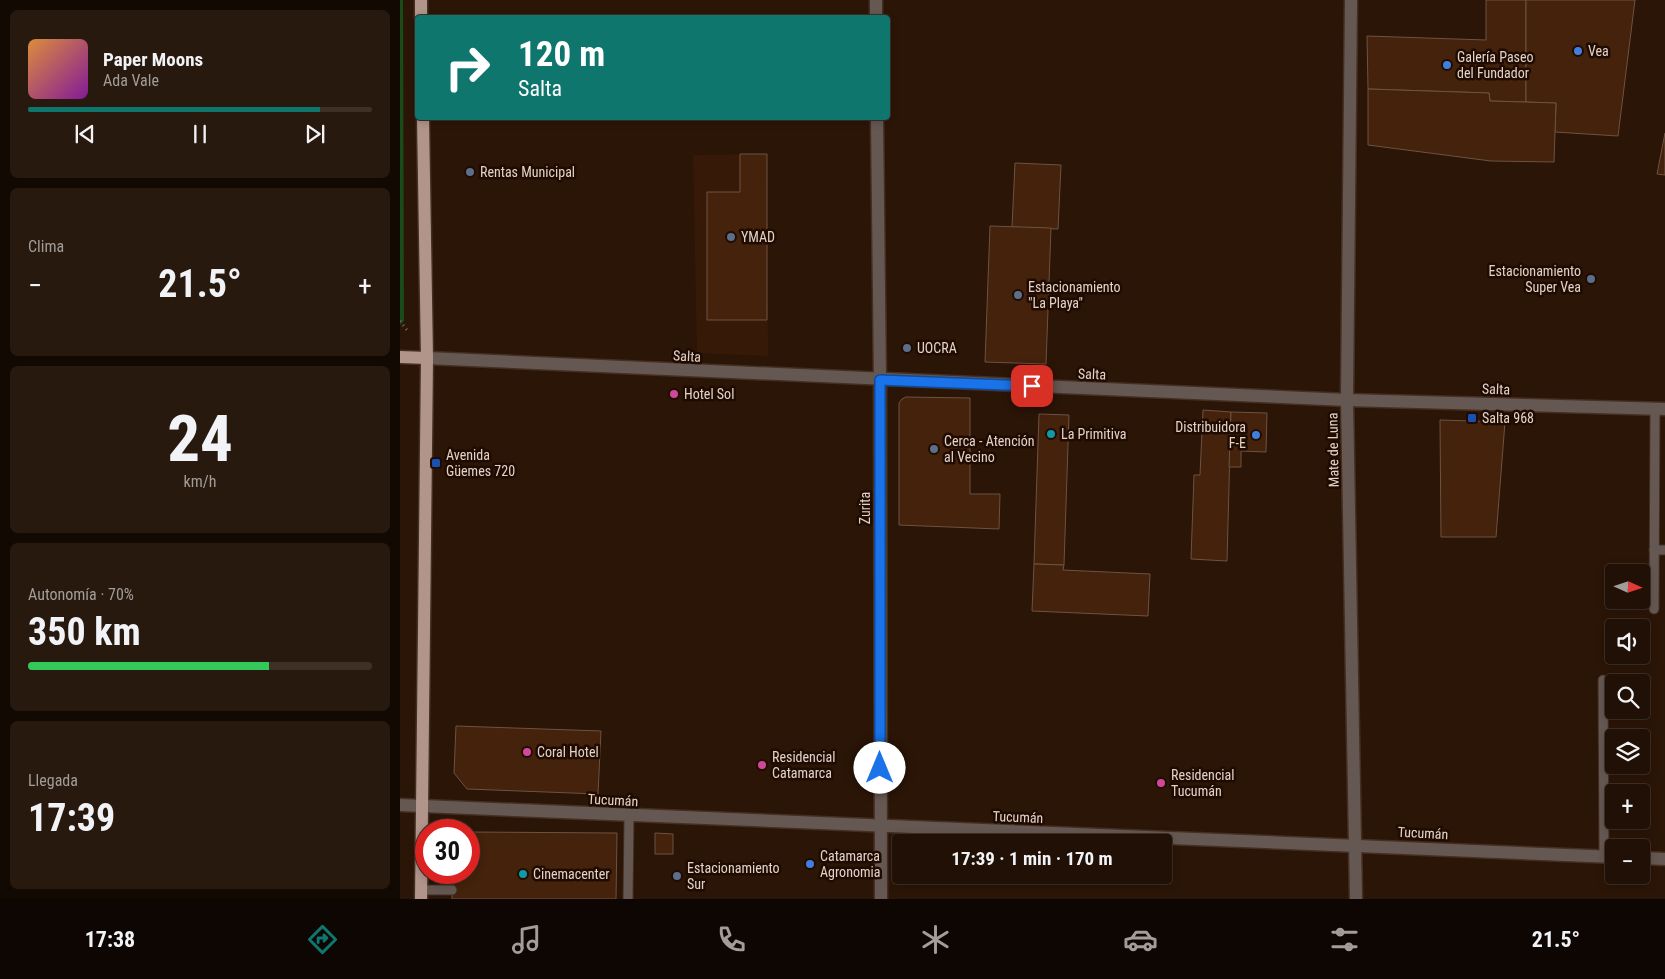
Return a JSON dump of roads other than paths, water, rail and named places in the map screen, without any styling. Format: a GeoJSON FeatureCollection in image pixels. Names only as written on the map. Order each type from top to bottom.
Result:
{"type":"FeatureCollection","features":[{"type":"Feature","properties":{"kind":"main road"},"geometry":{"type":"LineString","coordinates":[[421,0],[421,15]]}},
{"type":"Feature","properties":{"kind":"main road"},"geometry":{"type":"LineString","coordinates":[[422,819],[427,358],[423,120]]}},
{"type":"Feature","properties":{"kind":"main road"},"geometry":{"type":"LineString","coordinates":[[400,357],[427,358]]}},
{"type":"Feature","properties":{"kind":"street"},"geometry":{"type":"LineString","coordinates":[[876,0],[876,15]]}},
{"type":"Feature","properties":{"kind":"street","name":"Mate de Luna"},"geometry":{"type":"LineString","coordinates":[[1351,0],[1347,400],[1356,899]]}},
{"type":"Feature","properties":{"kind":"street","name":"Zurita"},"geometry":{"type":"LineString","coordinates":[[877,120],[880,380],[881,899]]}},
{"type":"Feature","properties":{"kind":"street","name":"Salta"},"geometry":{"type":"LineString","coordinates":[[427,358],[1347,400],[1660,409]]}},
{"type":"Feature","properties":{"kind":"street","name":"Tucumán"},"geometry":{"type":"LineString","coordinates":[[400,805],[1605,857]]}},
{"type":"Feature","properties":{"kind":"street"},"geometry":{"type":"LineString","coordinates":[[1650,858],[1665,859]]}},
{"type":"Feature","properties":{"kind":"lane"},"geometry":{"type":"LineString","coordinates":[[1654,609],[1654,550],[1660,409]]}},
{"type":"Feature","properties":{"kind":"lane"},"geometry":{"type":"LineString","coordinates":[[1654,550],[1665,550]]}},
{"type":"Feature","properties":{"kind":"lane"},"geometry":{"type":"LineString","coordinates":[[1603,680],[1608,839]]}},
{"type":"Feature","properties":{"kind":"lane"},"geometry":{"type":"LineString","coordinates":[[628,899],[629,816]]}},
{"type":"Feature","properties":{"kind":"lane"},"geometry":{"type":"LineString","coordinates":[[421,894],[452,890]]}},
{"type":"Feature","properties":{"kind":"place","name":"Vea"},"geometry":{"type":"Point","coordinates":[1578,51]}},
{"type":"Feature","properties":{"kind":"place","name":"Galería Paseo del Fundador"},"geometry":{"type":"Point","coordinates":[1447,65]}},
{"type":"Feature","properties":{"kind":"place","name":"Rentas Municipal"},"geometry":{"type":"Point","coordinates":[470,172]}},
{"type":"Feature","properties":{"kind":"place","name":"YMAD"},"geometry":{"type":"Point","coordinates":[731,237]}},
{"type":"Feature","properties":{"kind":"place","name":"Estacionamiento Super Vea"},"geometry":{"type":"Point","coordinates":[1591,279]}},
{"type":"Feature","properties":{"kind":"place","name":"Estacionamiento \"La Playa\""},"geometry":{"type":"Point","coordinates":[1018,295]}},
{"type":"Feature","properties":{"kind":"place","name":"UOCRA"},"geometry":{"type":"Point","coordinates":[907,348]}},
{"type":"Feature","properties":{"kind":"place","name":"Hotel Sol"},"geometry":{"type":"Point","coordinates":[674,394]}},
{"type":"Feature","properties":{"kind":"place","name":"Salta 968"},"geometry":{"type":"Point","coordinates":[1472,418]}},
{"type":"Feature","properties":{"kind":"place","name":"La Primitiva"},"geometry":{"type":"Point","coordinates":[1051,434]}},
{"type":"Feature","properties":{"kind":"place","name":"Distribuidora F-E"},"geometry":{"type":"Point","coordinates":[1256,435]}},
{"type":"Feature","properties":{"kind":"place","name":"Cerca - Atención al Vecino"},"geometry":{"type":"Point","coordinates":[934,449]}},
{"type":"Feature","properties":{"kind":"place","name":"Avenida Güemes 720"},"geometry":{"type":"Point","coordinates":[436,463]}},
{"type":"Feature","properties":{"kind":"place","name":"Coral Hotel"},"geometry":{"type":"Point","coordinates":[527,752]}},
{"type":"Feature","properties":{"kind":"place","name":"Residencial Catamarca"},"geometry":{"type":"Point","coordinates":[762,765]}},
{"type":"Feature","properties":{"kind":"place","name":"Residencial Tucumán"},"geometry":{"type":"Point","coordinates":[1161,783]}},
{"type":"Feature","properties":{"kind":"place","name":"Catamarca Agronomia"},"geometry":{"type":"Point","coordinates":[810,864]}},
{"type":"Feature","properties":{"kind":"place","name":"Cinemacenter"},"geometry":{"type":"Point","coordinates":[523,874]}},
{"type":"Feature","properties":{"kind":"place","name":"Estacionamiento Sur"},"geometry":{"type":"Point","coordinates":[677,876]}}]}
